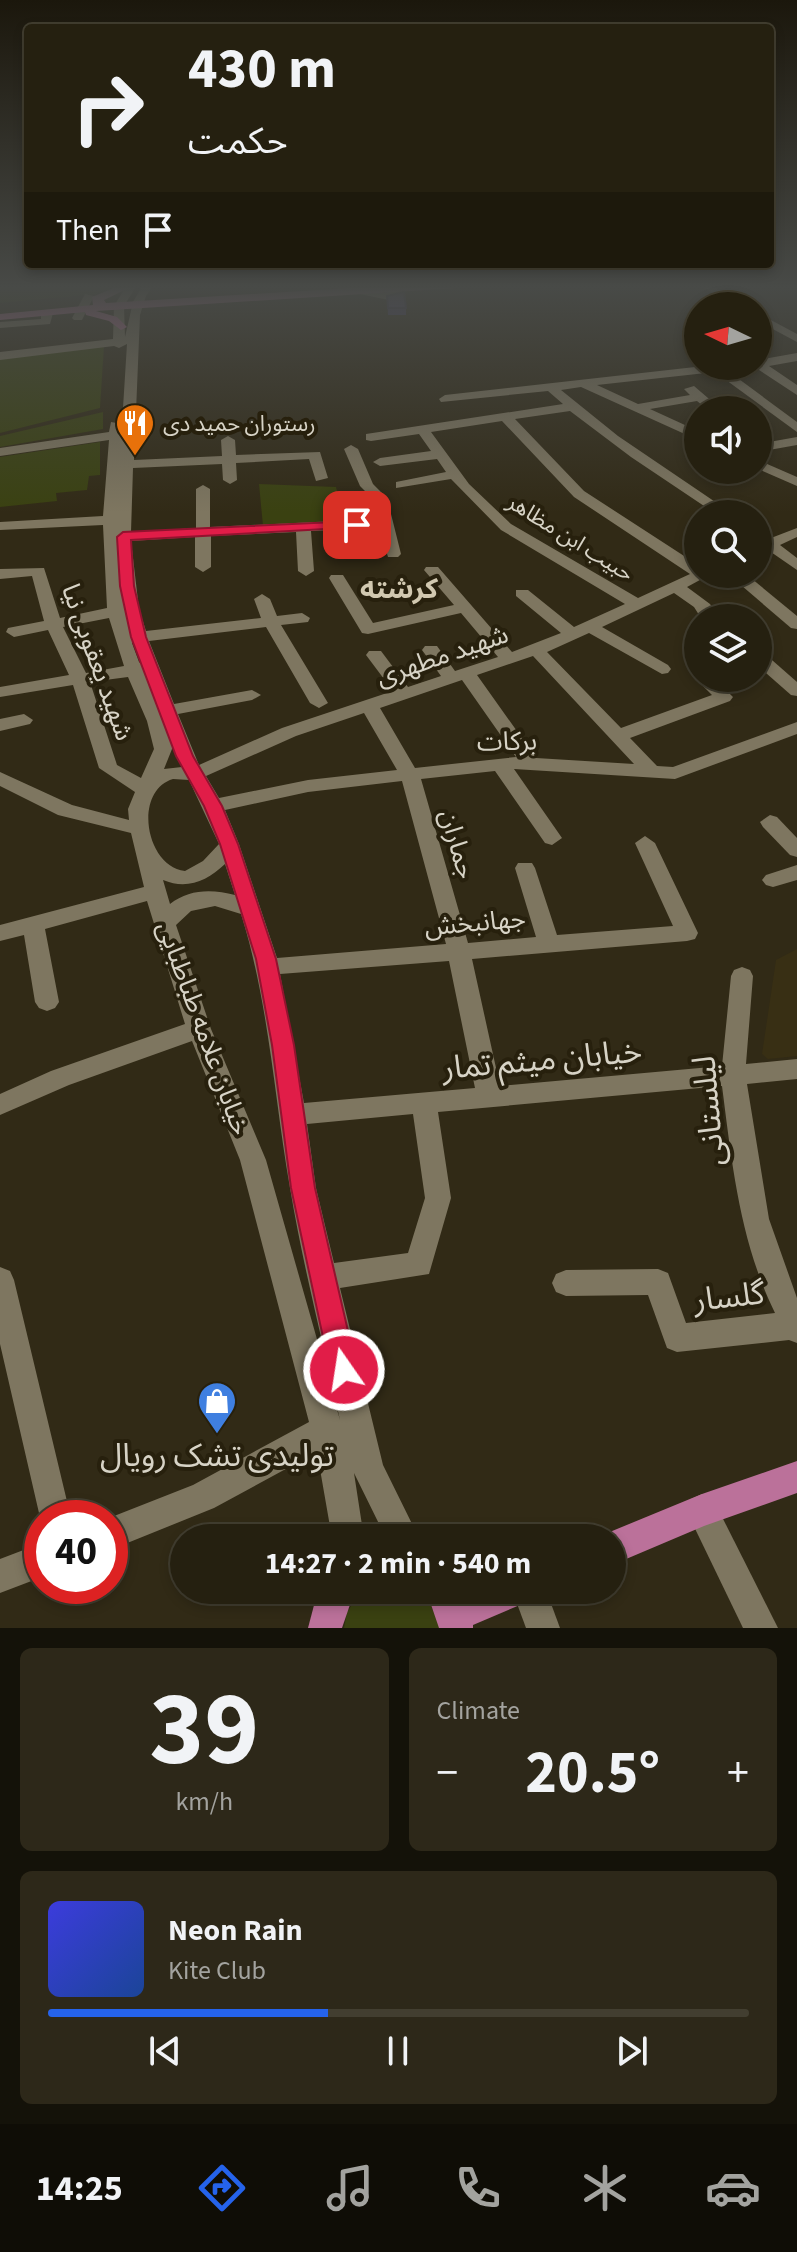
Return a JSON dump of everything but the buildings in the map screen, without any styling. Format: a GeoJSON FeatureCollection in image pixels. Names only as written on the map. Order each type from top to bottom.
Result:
{"type":"FeatureCollection","features":[{"type":"Feature","properties":{"kind":"main road"},"geometry":{"type":"LineString","coordinates":[[626,1542],[702,1510],[797,1477]]}},
{"type":"Feature","properties":{"kind":"main road"},"geometry":{"type":"LineString","coordinates":[[451,1611],[472,1604]]}},
{"type":"Feature","properties":{"kind":"street","name":"خیابان علامه طباطبایی"},"geometry":{"type":"LineString","coordinates":[[121,465],[116,435],[122,361]]}},
{"type":"Feature","properties":{"kind":"street","name":"خیابان علامه طباطبایی"},"geometry":{"type":"LineString","coordinates":[[123,361],[116,529],[123,610],[163,749],[138,809],[143,840],[165,923],[199,1029],[253,1160],[328,1429],[346,1524]]}},
{"type":"Feature","properties":{"kind":"street"},"geometry":{"type":"LineString","coordinates":[[445,399],[684,372]]}},
{"type":"Feature","properties":{"kind":"street"},"geometry":{"type":"LineString","coordinates":[[772,373],[797,391]]}},
{"type":"Feature","properties":{"kind":"street"},"geometry":{"type":"LineString","coordinates":[[671,374],[699,396]]}},
{"type":"Feature","properties":{"kind":"street"},"geometry":{"type":"LineString","coordinates":[[733,380],[797,428]]}},
{"type":"Feature","properties":{"kind":"street"},"geometry":{"type":"LineString","coordinates":[[586,385],[684,430]]}},
{"type":"Feature","properties":{"kind":"street"},"geometry":{"type":"LineString","coordinates":[[551,387],[571,407],[706,500]]}},
{"type":"Feature","properties":{"kind":"street"},"geometry":{"type":"LineString","coordinates":[[636,408],[684,400]]}},
{"type":"Feature","properties":{"kind":"street"},"geometry":{"type":"LineString","coordinates":[[371,437],[571,407]]}},
{"type":"Feature","properties":{"kind":"street"},"geometry":{"type":"LineString","coordinates":[[506,418],[579,494],[684,563]]}},
{"type":"Feature","properties":{"kind":"street","name":"حبیب ابن مظاهر"},"geometry":{"type":"LineString","coordinates":[[423,430],[464,487],[506,527],[638,605]]}},
{"type":"Feature","properties":{"kind":"street"},"geometry":{"type":"LineString","coordinates":[[0,452],[116,435]]}},
{"type":"Feature","properties":{"kind":"street"},"geometry":{"type":"LineString","coordinates":[[228,440],[230,480]]}},
{"type":"Feature","properties":{"kind":"street"},"geometry":{"type":"LineString","coordinates":[[772,445],[797,441]]}},
{"type":"Feature","properties":{"kind":"street"},"geometry":{"type":"LineString","coordinates":[[351,449],[367,486],[380,498],[393,554]]}},
{"type":"Feature","properties":{"kind":"street"},"geometry":{"type":"LineString","coordinates":[[380,462],[440,454]]}},
{"type":"Feature","properties":{"kind":"street"},"geometry":{"type":"LineString","coordinates":[[121,465],[315,455],[321,478]]}},
{"type":"Feature","properties":{"kind":"street"},"geometry":{"type":"LineString","coordinates":[[772,465],[797,466]]}},
{"type":"Feature","properties":{"kind":"street"},"geometry":{"type":"LineString","coordinates":[[772,471],[797,482]]}},
{"type":"Feature","properties":{"kind":"street"},"geometry":{"type":"LineString","coordinates":[[401,485],[454,474]]}},
{"type":"Feature","properties":{"kind":"street"},"geometry":{"type":"LineString","coordinates":[[203,489],[203,567]]}},
{"type":"Feature","properties":{"kind":"street"},"geometry":{"type":"LineString","coordinates":[[0,526],[202,532],[384,523]]}},
{"type":"Feature","properties":{"kind":"street"},"geometry":{"type":"LineString","coordinates":[[303,527],[306,571]]}},
{"type":"Feature","properties":{"kind":"street"},"geometry":{"type":"LineString","coordinates":[[772,539],[797,532]]}},
{"type":"Feature","properties":{"kind":"street"},"geometry":{"type":"LineString","coordinates":[[772,549],[797,565]]}},
{"type":"Feature","properties":{"kind":"street"},"geometry":{"type":"LineString","coordinates":[[432,570],[509,659]]}},
{"type":"Feature","properties":{"kind":"street","name":"شهید یعقوبی نیا"},"geometry":{"type":"LineString","coordinates":[[0,574],[38,571],[53,623],[80,679],[109,768],[145,789]]}},
{"type":"Feature","properties":{"kind":"street"},"geometry":{"type":"LineString","coordinates":[[337,578],[368,629],[462,608]]}},
{"type":"Feature","properties":{"kind":"street","name":"شهید مطهری"},"geometry":{"type":"LineString","coordinates":[[193,775],[289,732],[536,650],[684,583]]}},
{"type":"Feature","properties":{"kind":"street"},"geometry":{"type":"LineString","coordinates":[[676,587],[700,604]]}},
{"type":"Feature","properties":{"kind":"street"},"geometry":{"type":"LineString","coordinates":[[753,588],[797,624]]}},
{"type":"Feature","properties":{"kind":"street"},"geometry":{"type":"LineString","coordinates":[[522,593],[573,635]]}},
{"type":"Feature","properties":{"kind":"street"},"geometry":{"type":"LineString","coordinates":[[262,599],[271,622],[319,703]]}},
{"type":"Feature","properties":{"kind":"street"},"geometry":{"type":"LineString","coordinates":[[14,632],[123,610]]}},
{"type":"Feature","properties":{"kind":"street"},"geometry":{"type":"LineString","coordinates":[[130,638],[302,618]]}},
{"type":"Feature","properties":{"kind":"street"},"geometry":{"type":"LineString","coordinates":[[591,627],[662,669]]}},
{"type":"Feature","properties":{"kind":"street"},"geometry":{"type":"LineString","coordinates":[[431,650],[459,676],[531,765]]}},
{"type":"Feature","properties":{"kind":"street"},"geometry":{"type":"LineString","coordinates":[[536,650],[652,772]]}},
{"type":"Feature","properties":{"kind":"street"},"geometry":{"type":"LineString","coordinates":[[375,655],[405,695]]}},
{"type":"Feature","properties":{"kind":"street","name":"خیابان علامه طباطبایی"},"geometry":{"type":"LineString","coordinates":[[141,668],[167,711],[193,775],[213,806],[250,909],[267,967],[283,1045],[303,1188],[361,1445],[369,1470],[396,1524]]}},
{"type":"Feature","properties":{"kind":"street"},"geometry":{"type":"LineString","coordinates":[[0,692],[141,668]]}},
{"type":"Feature","properties":{"kind":"street"},"geometry":{"type":"LineString","coordinates":[[772,669],[797,691]]}},
{"type":"Feature","properties":{"kind":"street"},"geometry":{"type":"LineString","coordinates":[[617,736],[724,697],[719,692]]}},
{"type":"Feature","properties":{"kind":"street"},"geometry":{"type":"LineString","coordinates":[[167,711],[252,695]]}},
{"type":"Feature","properties":{"kind":"street","name":"جماران"},"geometry":{"type":"LineString","coordinates":[[370,707],[410,775],[459,952],[490,1098]]}},
{"type":"Feature","properties":{"kind":"street"},"geometry":{"type":"LineString","coordinates":[[0,725],[24,720]]}},
{"type":"Feature","properties":{"kind":"street","name":"برکات"},"geometry":{"type":"LineString","coordinates":[[213,806],[308,786],[501,765],[675,773],[797,728]]}},
{"type":"Feature","properties":{"kind":"street"},"geometry":{"type":"LineString","coordinates":[[501,765],[552,838]]}},
{"type":"Feature","properties":{"kind":"street"},"geometry":{"type":"LineString","coordinates":[[145,789],[160,776],[171,773],[193,775]]}},
{"type":"Feature","properties":{"kind":"street"},"geometry":{"type":"LineString","coordinates":[[0,778],[65,810],[111,824],[143,840],[165,873],[188,877],[206,871],[229,844]]}},
{"type":"Feature","properties":{"kind":"street"},"geometry":{"type":"LineString","coordinates":[[770,822],[797,850]]}},
{"type":"Feature","properties":{"kind":"street","name":"جهانبخش"},"geometry":{"type":"LineString","coordinates":[[267,967],[687,933],[645,843]]}},
{"type":"Feature","properties":{"kind":"street"},"geometry":{"type":"LineString","coordinates":[[525,868],[549,944]]}},
{"type":"Feature","properties":{"kind":"street"},"geometry":{"type":"LineString","coordinates":[[773,880],[797,872]]}},
{"type":"Feature","properties":{"kind":"street"},"geometry":{"type":"LineString","coordinates":[[0,933],[156,891]]}},
{"type":"Feature","properties":{"kind":"street"},"geometry":{"type":"LineString","coordinates":[[165,923],[182,904],[204,897],[229,900],[250,909]]}},
{"type":"Feature","properties":{"kind":"street"},"geometry":{"type":"LineString","coordinates":[[33,924],[47,1002]]}},
{"type":"Feature","properties":{"kind":"street","name":"لیلستانی"},"geometry":{"type":"LineString","coordinates":[[742,976],[733,1075],[755,1219],[778,1290],[796,1327]]}},
{"type":"Feature","properties":{"kind":"street"},"geometry":{"type":"LineString","coordinates":[[0,1105],[60,1078],[199,1029]]}},
{"type":"Feature","properties":{"kind":"street","name":"خیابان میثم تمار"},"geometry":{"type":"LineString","coordinates":[[293,1115],[797,1069]]}},
{"type":"Feature","properties":{"kind":"street"},"geometry":{"type":"LineString","coordinates":[[323,1277],[419,1265],[438,1198],[424,1104]]}},
{"type":"Feature","properties":{"kind":"street"},"geometry":{"type":"LineString","coordinates":[[0,1280],[51,1500]]}},
{"type":"Feature","properties":{"kind":"street","name":"گلسار"},"geometry":{"type":"LineString","coordinates":[[566,1283],[658,1282],[677,1338],[796,1327]]}},
{"type":"Feature","properties":{"kind":"street"},"geometry":{"type":"LineString","coordinates":[[128,1527],[203,1497],[328,1429]]}},
{"type":"Feature","properties":{"kind":"street"},"geometry":{"type":"LineString","coordinates":[[702,1510],[761,1628]]}},
{"type":"Feature","properties":{"kind":"street"},"geometry":{"type":"LineString","coordinates":[[0,1576],[24,1567]]}},
{"type":"Feature","properties":{"kind":"street"},"geometry":{"type":"LineString","coordinates":[[534,1604],[543,1628]]}},
{"type":"Feature","properties":{"kind":"shaded area"},"geometry":{"type":"Polygon","coordinates":[[[797,949],[797,1056],[768,1059],[762,1054],[776,960],[797,949]]]}},
{"type":"Feature","properties":{"kind":"green space"},"geometry":{"type":"Polygon","coordinates":[[[0,361],[103,361],[100,408],[0,433],[0,361]]]}},
{"type":"Feature","properties":{"kind":"green space"},"geometry":{"type":"Polygon","coordinates":[[[103,412],[103,429],[0,447],[0,436],[103,412]]]}},
{"type":"Feature","properties":{"kind":"green space"},"geometry":{"type":"Polygon","coordinates":[[[100,442],[100,475],[89,476],[87,490],[56,493],[57,501],[0,507],[0,457],[100,442]]]}},
{"type":"Feature","properties":{"kind":"green space"},"geometry":{"type":"Polygon","coordinates":[[[259,484],[336,487],[345,521],[263,526],[259,484]]]}},
{"type":"Feature","properties":{"kind":"green space"},"geometry":{"type":"Polygon","coordinates":[[[352,1604],[430,1604],[441,1628],[344,1628],[347,1612],[352,1604]]]}},
{"type":"Feature","properties":{"kind":"place","name":"رستوران حمید دی"},"geometry":{"type":"Point","coordinates":[135,457]}},
{"type":"Feature","properties":{"kind":"place","name":"تولیدی تشک رویال"},"geometry":{"type":"Point","coordinates":[217,1435]}},
{"type":"Feature","properties":{"kind":"district","name":"کرشته"},"geometry":{"type":"Point","coordinates":[399,588]}},
{"type":"Feature","properties":{"kind":"route"},"geometry":{"type":"LineString","coordinates":[[344,1370],[303,1188],[283,1045],[266,959],[229,844],[213,806],[193,775],[139,637],[127,586],[123,537],[357,525]]}}]}
